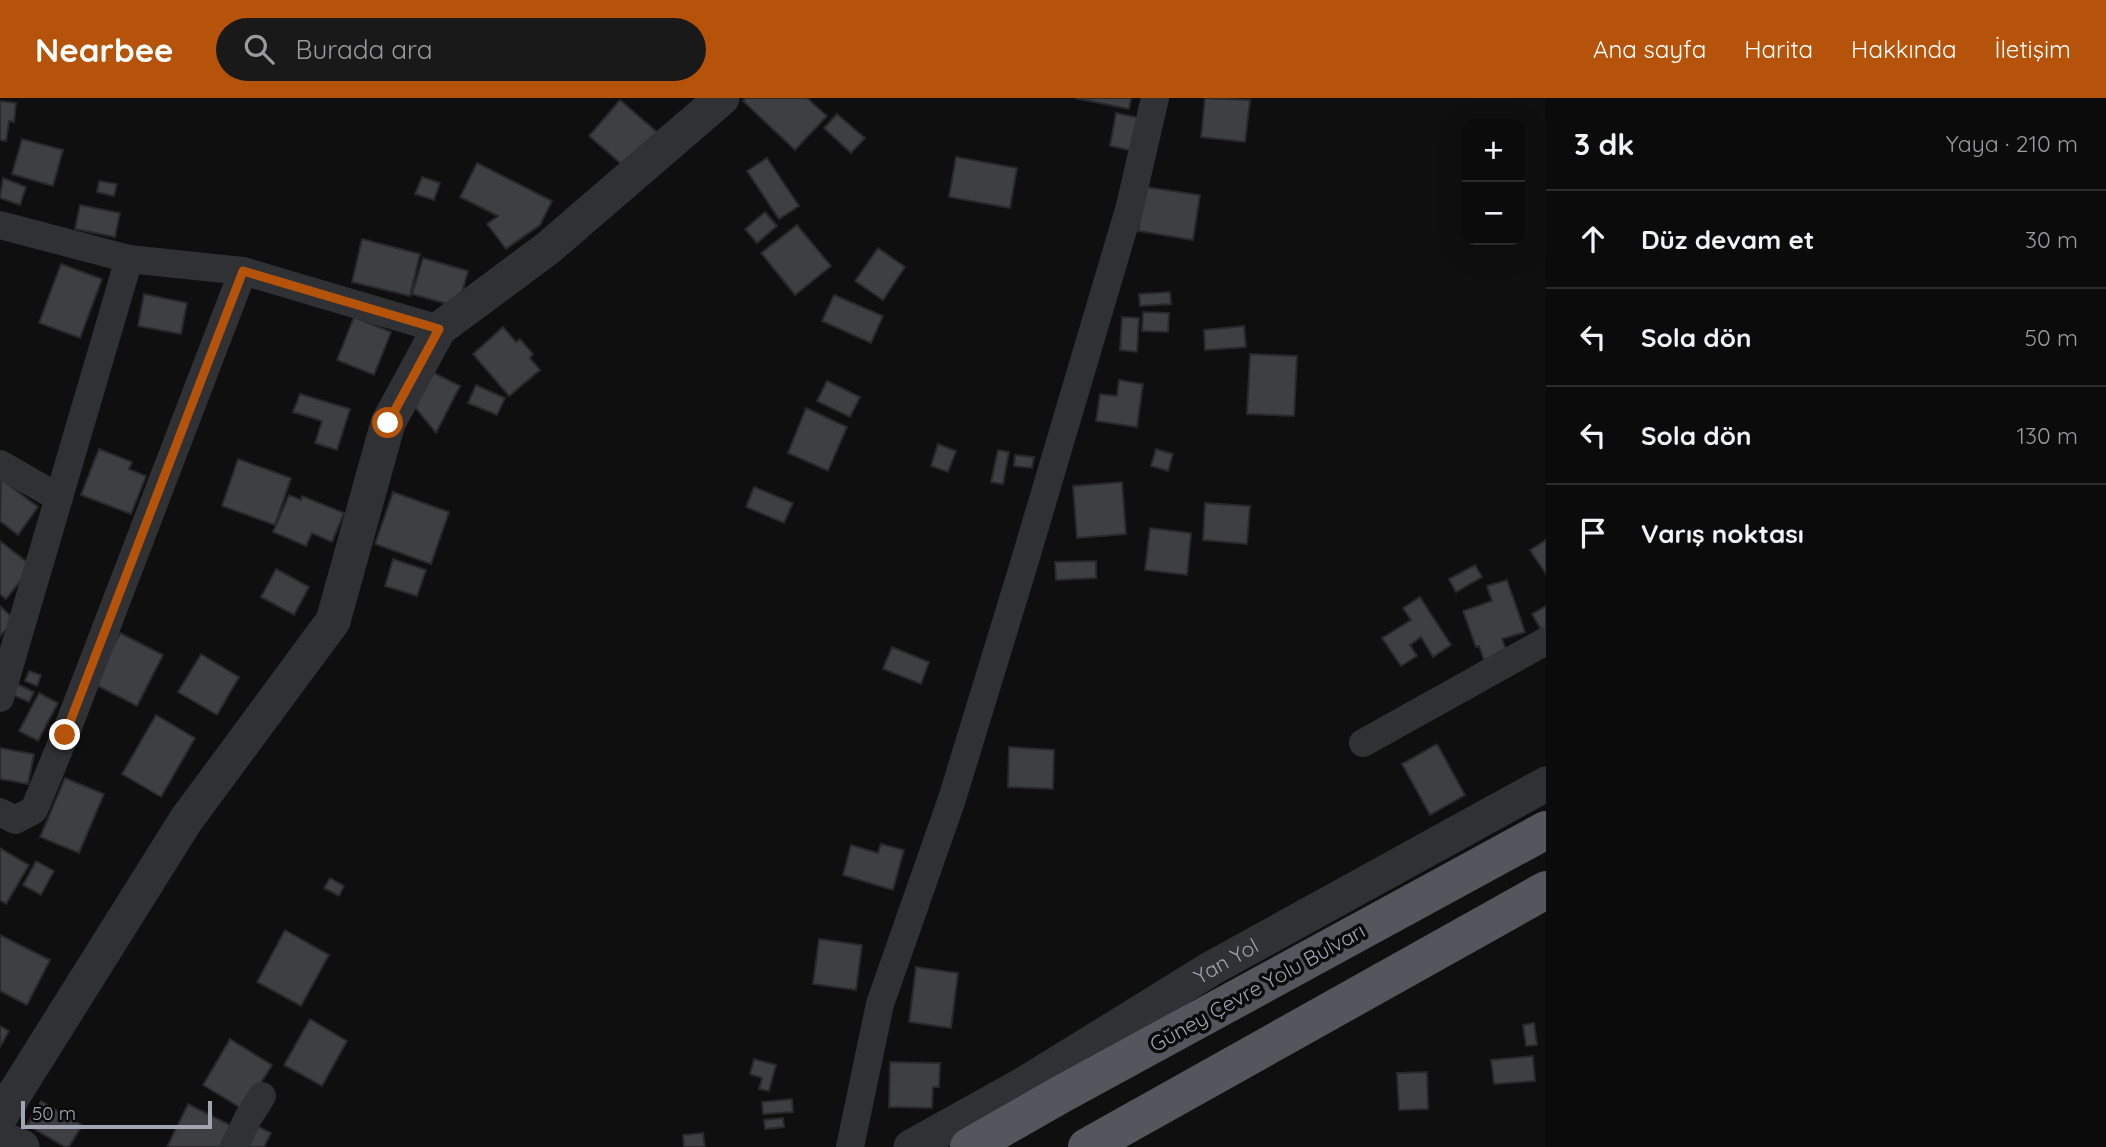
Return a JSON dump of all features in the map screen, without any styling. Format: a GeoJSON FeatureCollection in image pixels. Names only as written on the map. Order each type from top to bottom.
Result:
{"type":"FeatureCollection","features":[{"type":"Feature","properties":{"kind":"highway","name":"Güney Çevre Yolu Bulvarı"},"geometry":{"type":"LineString","coordinates":[[969,1147],[1546,830]]}},
{"type":"Feature","properties":{"kind":"highway"},"geometry":{"type":"LineString","coordinates":[[1087,1147],[1546,890]]}},
{"type":"Feature","properties":{"kind":"street"},"geometry":{"type":"LineString","coordinates":[[0,1117],[186,820],[333,621],[388,423],[439,329],[548,248],[722,98]]}},
{"type":"Feature","properties":{"kind":"street"},"geometry":{"type":"LineString","coordinates":[[850,1147],[880,1004],[952,799],[1023,567],[1130,206],[1155,98]]}},
{"type":"Feature","properties":{"kind":"street"},"geometry":{"type":"LineString","coordinates":[[0,225],[129,259],[243,271],[439,329]]}},
{"type":"Feature","properties":{"kind":"street"},"geometry":{"type":"LineString","coordinates":[[0,698],[129,259]]}},
{"type":"Feature","properties":{"kind":"street"},"geometry":{"type":"LineString","coordinates":[[0,812],[15,820],[34,810],[243,271]]}},
{"type":"Feature","properties":{"kind":"street"},"geometry":{"type":"LineString","coordinates":[[0,464],[59,498]]}},
{"type":"Feature","properties":{"kind":"street"},"geometry":{"type":"LineString","coordinates":[[1363,743],[1546,642]]}},
{"type":"Feature","properties":{"kind":"street","name":"Yan Yol"},"geometry":{"type":"LineString","coordinates":[[911,1147],[1026,1083],[1212,968],[1546,785]]}},
{"type":"Feature","properties":{"kind":"street"},"geometry":{"type":"LineString","coordinates":[[234,1147],[262,1096]]}},
{"type":"Feature","properties":{"kind":"street"},"geometry":{"type":"LineString","coordinates":[[0,1138],[22,1147]]}},
{"type":"Feature","properties":{"kind":"building"},"geometry":{"type":"Polygon","coordinates":[[[746,98],[807,98],[827,116],[795,150],[743,101],[746,98]]]}},
{"type":"Feature","properties":{"kind":"building"},"geometry":{"type":"Polygon","coordinates":[[[1075,98],[1131,98],[1129,109],[1075,98]]]}},
{"type":"Feature","properties":{"kind":"building"},"geometry":{"type":"Polygon","coordinates":[[[1205,98],[1250,100],[1245,142],[1201,137],[1205,98]]]}},
{"type":"Feature","properties":{"kind":"building"},"geometry":{"type":"Polygon","coordinates":[[[620,100],[657,132],[626,168],[589,136],[620,100]]]}},
{"type":"Feature","properties":{"kind":"building"},"geometry":{"type":"Polygon","coordinates":[[[0,101],[16,103],[14,122],[9,121],[6,141],[0,140],[0,101]]]}},
{"type":"Feature","properties":{"kind":"building"},"geometry":{"type":"Polygon","coordinates":[[[1116,113],[1140,118],[1134,151],[1110,146],[1116,113]]]}},
{"type":"Feature","properties":{"kind":"building"},"geometry":{"type":"Polygon","coordinates":[[[837,114],[865,138],[851,153],[824,128],[837,114]]]}},
{"type":"Feature","properties":{"kind":"building"},"geometry":{"type":"Polygon","coordinates":[[[22,139],[63,150],[53,186],[12,174],[22,139]]]}},
{"type":"Feature","properties":{"kind":"building"},"geometry":{"type":"Polygon","coordinates":[[[956,157],[1017,168],[1010,208],[949,197],[956,157]]]}},
{"type":"Feature","properties":{"kind":"building"},"geometry":{"type":"Polygon","coordinates":[[[767,158],[799,206],[779,219],[747,171],[767,158]]]}},
{"type":"Feature","properties":{"kind":"building"},"geometry":{"type":"Polygon","coordinates":[[[477,163],[552,201],[540,225],[506,249],[487,224],[498,216],[460,197],[477,163]]]}},
{"type":"Feature","properties":{"kind":"building"},"geometry":{"type":"Polygon","coordinates":[[[422,177],[440,183],[434,200],[415,194],[422,177]]]}},
{"type":"Feature","properties":{"kind":"building"},"geometry":{"type":"Polygon","coordinates":[[[3,178],[26,187],[20,205],[0,198],[3,178]]]}},
{"type":"Feature","properties":{"kind":"building"},"geometry":{"type":"Polygon","coordinates":[[[99,181],[117,184],[114,196],[97,192],[99,181]]]}},
{"type":"Feature","properties":{"kind":"building"},"geometry":{"type":"Polygon","coordinates":[[[1146,187],[1200,195],[1193,240],[1138,231],[1146,187]]]}},
{"type":"Feature","properties":{"kind":"building"},"geometry":{"type":"Polygon","coordinates":[[[80,205],[120,213],[115,237],[75,229],[80,205]]]}},
{"type":"Feature","properties":{"kind":"building"},"geometry":{"type":"Polygon","coordinates":[[[765,212],[777,226],[757,243],[745,229],[765,212]]]}},
{"type":"Feature","properties":{"kind":"building"},"geometry":{"type":"Polygon","coordinates":[[[797,225],[831,266],[795,295],[761,253],[797,225]]]}},
{"type":"Feature","properties":{"kind":"building"},"geometry":{"type":"Polygon","coordinates":[[[362,239],[420,254],[410,296],[352,282],[362,239]]]}},
{"type":"Feature","properties":{"kind":"building"},"geometry":{"type":"Polygon","coordinates":[[[878,248],[905,267],[883,300],[855,281],[878,248]]]}},
{"type":"Feature","properties":{"kind":"building"},"geometry":{"type":"Polygon","coordinates":[[[423,258],[468,271],[458,307],[412,294],[423,258]]]}},
{"type":"Feature","properties":{"kind":"building"},"geometry":{"type":"Polygon","coordinates":[[[61,264],[102,279],[80,338],[39,323],[61,264]]]}},
{"type":"Feature","properties":{"kind":"building"},"geometry":{"type":"Polygon","coordinates":[[[1170,292],[1171,304],[1140,306],[1139,294],[1170,292]]]}},
{"type":"Feature","properties":{"kind":"building"},"geometry":{"type":"Polygon","coordinates":[[[144,294],[187,303],[181,334],[138,326],[144,294]]]}},
{"type":"Feature","properties":{"kind":"building"},"geometry":{"type":"Polygon","coordinates":[[[834,295],[883,316],[871,343],[822,321],[834,295]]]}},
{"type":"Feature","properties":{"kind":"building"},"geometry":{"type":"Polygon","coordinates":[[[1143,312],[1169,313],[1168,332],[1142,331],[1143,312]]]}},
{"type":"Feature","properties":{"kind":"building"},"geometry":{"type":"Polygon","coordinates":[[[354,317],[391,332],[374,375],[337,360],[354,317]]]}},
{"type":"Feature","properties":{"kind":"building"},"geometry":{"type":"Polygon","coordinates":[[[1122,317],[1139,318],[1137,352],[1120,350],[1122,317]]]}},
{"type":"Feature","properties":{"kind":"building"},"geometry":{"type":"Polygon","coordinates":[[[1244,326],[1246,347],[1205,350],[1204,330],[1244,326]]]}},
{"type":"Feature","properties":{"kind":"building"},"geometry":{"type":"Polygon","coordinates":[[[503,327],[516,342],[520,339],[533,354],[530,358],[540,370],[509,396],[473,354],[503,327]]]}},
{"type":"Feature","properties":{"kind":"building"},"geometry":{"type":"Polygon","coordinates":[[[1250,354],[1297,356],[1294,416],[1247,414],[1250,354]]]}},
{"type":"Feature","properties":{"kind":"building"},"geometry":{"type":"Polygon","coordinates":[[[432,372],[460,386],[436,433],[414,406],[432,372]]]}},
{"type":"Feature","properties":{"kind":"building"},"geometry":{"type":"Polygon","coordinates":[[[1119,380],[1143,384],[1137,427],[1096,421],[1100,394],[1117,396],[1119,380]]]}},
{"type":"Feature","properties":{"kind":"building"},"geometry":{"type":"Polygon","coordinates":[[[827,381],[860,397],[850,417],[817,401],[827,381]]]}},
{"type":"Feature","properties":{"kind":"building"},"geometry":{"type":"Polygon","coordinates":[[[476,385],[505,398],[497,415],[468,403],[476,385]]]}},
{"type":"Feature","properties":{"kind":"building"},"geometry":{"type":"Polygon","coordinates":[[[300,394],[350,409],[337,450],[315,443],[322,421],[293,412],[300,394]]]}},
{"type":"Feature","properties":{"kind":"building"},"geometry":{"type":"Polygon","coordinates":[[[806,408],[847,427],[828,471],[788,453],[806,408]]]}},
{"type":"Feature","properties":{"kind":"building"},"geometry":{"type":"Polygon","coordinates":[[[938,444],[956,451],[948,472],[931,466],[938,444]]]}},
{"type":"Feature","properties":{"kind":"building"},"geometry":{"type":"Polygon","coordinates":[[[99,449],[132,462],[129,469],[146,476],[131,514],[81,495],[99,449]]]}},
{"type":"Feature","properties":{"kind":"building"},"geometry":{"type":"Polygon","coordinates":[[[1156,449],[1173,454],[1168,471],[1151,466],[1156,449]]]}},
{"type":"Feature","properties":{"kind":"building"},"geometry":{"type":"Polygon","coordinates":[[[998,450],[1009,452],[1003,484],[991,482],[998,450]]]}},
{"type":"Feature","properties":{"kind":"building"},"geometry":{"type":"Polygon","coordinates":[[[1015,455],[1034,457],[1032,468],[1014,466],[1015,455]]]}},
{"type":"Feature","properties":{"kind":"building"},"geometry":{"type":"Polygon","coordinates":[[[238,459],[291,478],[275,525],[222,506],[238,459]]]}},
{"type":"Feature","properties":{"kind":"building"},"geometry":{"type":"Polygon","coordinates":[[[1,479],[38,507],[18,535],[0,521],[1,479]]]}},
{"type":"Feature","properties":{"kind":"building"},"geometry":{"type":"Polygon","coordinates":[[[1122,482],[1126,534],[1077,538],[1073,486],[1122,482]]]}},
{"type":"Feature","properties":{"kind":"building"},"geometry":{"type":"Polygon","coordinates":[[[754,487],[793,503],[784,523],[746,507],[754,487]]]}},
{"type":"Feature","properties":{"kind":"building"},"geometry":{"type":"Polygon","coordinates":[[[393,492],[449,512],[431,564],[375,544],[393,492]]]}},
{"type":"Feature","properties":{"kind":"building"},"geometry":{"type":"Polygon","coordinates":[[[289,495],[301,500],[302,496],[344,513],[332,542],[312,533],[306,546],[273,532],[289,495]]]}},
{"type":"Feature","properties":{"kind":"building"},"geometry":{"type":"Polygon","coordinates":[[[1205,503],[1250,506],[1247,544],[1203,540],[1205,503]]]}},
{"type":"Feature","properties":{"kind":"building"},"geometry":{"type":"Polygon","coordinates":[[[1150,528],[1191,533],[1187,575],[1145,570],[1150,528]]]}},
{"type":"Feature","properties":{"kind":"building"},"geometry":{"type":"Polygon","coordinates":[[[1546,540],[1546,574],[1530,550],[1546,540]]]}},
{"type":"Feature","properties":{"kind":"building"},"geometry":{"type":"Polygon","coordinates":[[[0,541],[32,566],[6,599],[0,594],[0,541]]]}},
{"type":"Feature","properties":{"kind":"building"},"geometry":{"type":"Polygon","coordinates":[[[393,559],[426,570],[417,596],[385,586],[393,559]]]}},
{"type":"Feature","properties":{"kind":"building"},"geometry":{"type":"Polygon","coordinates":[[[1096,561],[1096,578],[1056,580],[1055,562],[1096,561]]]}},
{"type":"Feature","properties":{"kind":"building"},"geometry":{"type":"Polygon","coordinates":[[[1475,565],[1482,577],[1456,592],[1449,579],[1475,565]]]}},
{"type":"Feature","properties":{"kind":"building"},"geometry":{"type":"Polygon","coordinates":[[[276,569],[309,587],[294,615],[261,597],[276,569]]]}},
{"type":"Feature","properties":{"kind":"building"},"geometry":{"type":"Polygon","coordinates":[[[1507,580],[1525,632],[1502,639],[1507,652],[1484,660],[1479,646],[1476,647],[1463,611],[1492,601],[1487,586],[1507,580]]]}},
{"type":"Feature","properties":{"kind":"building"},"geometry":{"type":"Polygon","coordinates":[[[1420,597],[1451,645],[1433,657],[1421,637],[1410,645],[1417,656],[1401,666],[1382,638],[1411,620],[1403,608],[1420,597]]]}},
{"type":"Feature","properties":{"kind":"building"},"geometry":{"type":"Polygon","coordinates":[[[0,606],[15,620],[0,636],[0,606]]]}},
{"type":"Feature","properties":{"kind":"building"},"geometry":{"type":"Polygon","coordinates":[[[1546,606],[1546,629],[1542,631],[1532,614],[1546,606]]]}},
{"type":"Feature","properties":{"kind":"building"},"geometry":{"type":"Polygon","coordinates":[[[120,633],[163,655],[137,706],[94,684],[120,633]]]}},
{"type":"Feature","properties":{"kind":"building"},"geometry":{"type":"Polygon","coordinates":[[[892,647],[929,662],[921,684],[883,669],[892,647]]]}},
{"type":"Feature","properties":{"kind":"building"},"geometry":{"type":"Polygon","coordinates":[[[201,654],[239,677],[217,715],[178,692],[201,654]]]}},
{"type":"Feature","properties":{"kind":"building"},"geometry":{"type":"Polygon","coordinates":[[[29,671],[41,675],[37,686],[25,681],[29,671]]]}},
{"type":"Feature","properties":{"kind":"building"},"geometry":{"type":"Polygon","coordinates":[[[17,684],[34,692],[29,702],[13,695],[17,684]]]}},
{"type":"Feature","properties":{"kind":"building"},"geometry":{"type":"Polygon","coordinates":[[[39,693],[58,703],[38,741],[19,731],[39,693]]]}},
{"type":"Feature","properties":{"kind":"building"},"geometry":{"type":"Polygon","coordinates":[[[156,715],[195,738],[161,797],[122,774],[156,715]]]}},
{"type":"Feature","properties":{"kind":"building"},"geometry":{"type":"Polygon","coordinates":[[[1437,744],[1465,795],[1430,815],[1402,764],[1437,744]]]}},
{"type":"Feature","properties":{"kind":"building"},"geometry":{"type":"Polygon","coordinates":[[[1009,747],[1054,750],[1053,789],[1008,787],[1009,747]]]}},
{"type":"Feature","properties":{"kind":"building"},"geometry":{"type":"Polygon","coordinates":[[[0,748],[34,754],[28,784],[0,779],[0,748]]]}},
{"type":"Feature","properties":{"kind":"building"},"geometry":{"type":"Polygon","coordinates":[[[65,778],[104,794],[79,853],[40,837],[65,778]]]}},
{"type":"Feature","properties":{"kind":"building"},"geometry":{"type":"Polygon","coordinates":[[[881,844],[904,850],[893,890],[843,875],[851,845],[878,853],[881,844]]]}},
{"type":"Feature","properties":{"kind":"building"},"geometry":{"type":"Polygon","coordinates":[[[0,848],[29,865],[6,904],[0,900],[0,848]]]}},
{"type":"Feature","properties":{"kind":"building"},"geometry":{"type":"Polygon","coordinates":[[[36,861],[54,871],[41,895],[23,885],[36,861]]]}},
{"type":"Feature","properties":{"kind":"building"},"geometry":{"type":"Polygon","coordinates":[[[330,878],[344,886],[339,896],[324,888],[330,878]]]}},
{"type":"Feature","properties":{"kind":"building"},"geometry":{"type":"Polygon","coordinates":[[[285,930],[329,955],[301,1006],[257,982],[285,930]]]}},
{"type":"Feature","properties":{"kind":"building"},"geometry":{"type":"Polygon","coordinates":[[[0,935],[50,960],[27,1005],[0,991],[0,935]]]}},
{"type":"Feature","properties":{"kind":"building"},"geometry":{"type":"Polygon","coordinates":[[[819,939],[862,945],[856,990],[813,984],[819,939]]]}},
{"type":"Feature","properties":{"kind":"building"},"geometry":{"type":"Polygon","coordinates":[[[916,967],[958,973],[951,1028],[909,1022],[916,967]]]}},
{"type":"Feature","properties":{"kind":"building"},"geometry":{"type":"Polygon","coordinates":[[[310,1019],[347,1041],[322,1086],[284,1065],[310,1019]]]}},
{"type":"Feature","properties":{"kind":"building"},"geometry":{"type":"Polygon","coordinates":[[[1534,1023],[1537,1045],[1526,1046],[1523,1025],[1534,1023]]]}},
{"type":"Feature","properties":{"kind":"building"},"geometry":{"type":"Polygon","coordinates":[[[0,1026],[9,1031],[0,1047],[0,1026]]]}},
{"type":"Feature","properties":{"kind":"building"},"geometry":{"type":"Polygon","coordinates":[[[230,1039],[272,1065],[244,1110],[203,1085],[230,1039]]]}},
{"type":"Feature","properties":{"kind":"building"},"geometry":{"type":"Polygon","coordinates":[[[1533,1056],[1535,1081],[1494,1084],[1491,1060],[1533,1056]]]}},
{"type":"Feature","properties":{"kind":"building"},"geometry":{"type":"Polygon","coordinates":[[[754,1059],[776,1065],[769,1091],[759,1089],[762,1078],[750,1074],[754,1059]]]}},
{"type":"Feature","properties":{"kind":"building"},"geometry":{"type":"Polygon","coordinates":[[[890,1062],[940,1063],[939,1087],[933,1087],[932,1108],[889,1107],[890,1062]]]}},
{"type":"Feature","properties":{"kind":"building"},"geometry":{"type":"Polygon","coordinates":[[[1427,1072],[1428,1109],[1399,1110],[1397,1073],[1427,1072]]]}},
{"type":"Feature","properties":{"kind":"building"},"geometry":{"type":"Polygon","coordinates":[[[792,1099],[793,1112],[763,1114],[762,1102],[792,1099]]]}},
{"type":"Feature","properties":{"kind":"building"},"geometry":{"type":"Polygon","coordinates":[[[41,1101],[82,1125],[69,1147],[27,1125],[41,1101]]]}},
{"type":"Feature","properties":{"kind":"building"},"geometry":{"type":"Polygon","coordinates":[[[188,1104],[232,1126],[221,1147],[167,1147],[188,1104]]]}},
{"type":"Feature","properties":{"kind":"building"},"geometry":{"type":"Polygon","coordinates":[[[783,1118],[784,1127],[765,1129],[764,1120],[783,1118]]]}},
{"type":"Feature","properties":{"kind":"building"},"geometry":{"type":"Polygon","coordinates":[[[255,1125],[271,1133],[264,1147],[244,1147],[255,1125]]]}},
{"type":"Feature","properties":{"kind":"building"},"geometry":{"type":"Polygon","coordinates":[[[703,1133],[705,1147],[684,1147],[683,1135],[703,1133]]]}},
{"type":"Feature","properties":{"kind":"route"},"geometry":{"type":"LineString","coordinates":[[65,735],[243,271],[439,329],[388,423]]}}]}
